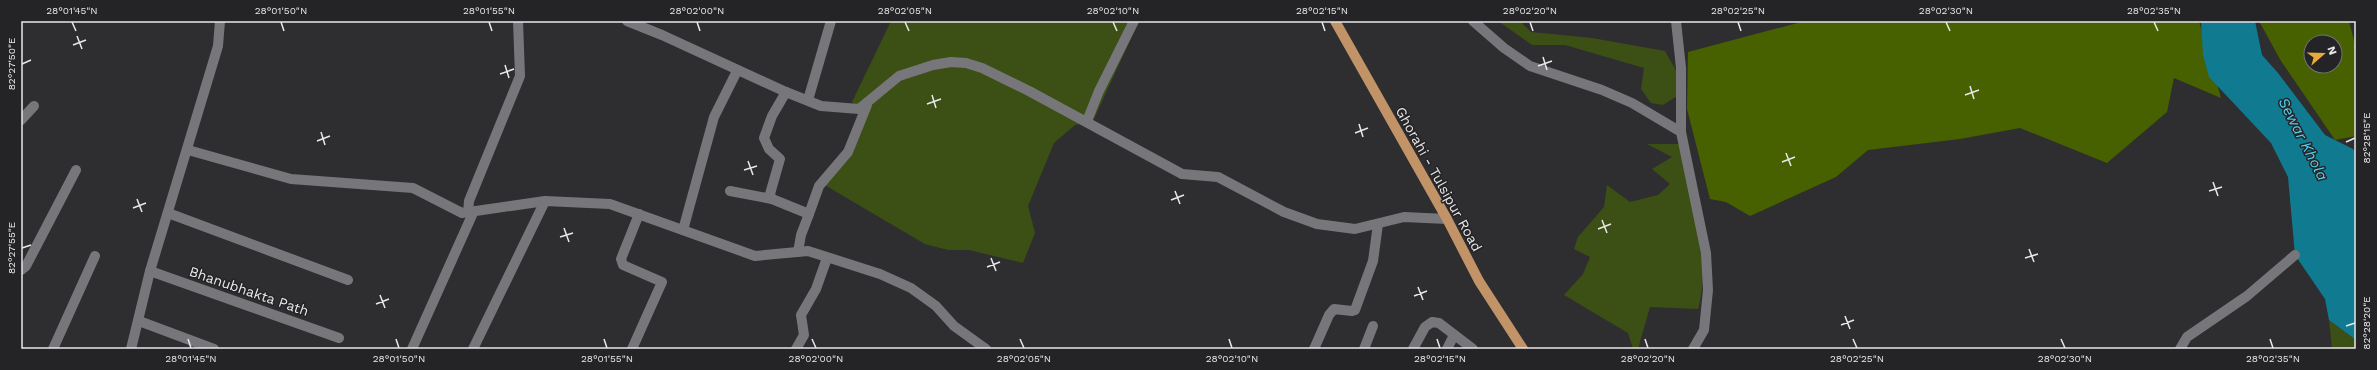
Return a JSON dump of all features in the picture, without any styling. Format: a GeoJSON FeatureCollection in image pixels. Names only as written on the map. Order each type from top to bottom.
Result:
{"type":"FeatureCollection","features":[{"type":"Feature","properties":{"kind":"main road","name":"Ghorahi - Tulsipur Road"},"geometry":{"type":"LineString","coordinates":[[1335,21],[1447,219],[1478,281],[1523,349]]}},
{"type":"Feature","properties":{"kind":"street"},"geometry":{"type":"LineString","coordinates":[[131,349],[150,271],[188,150],[218,46],[220,21]]}},
{"type":"Feature","properties":{"kind":"street"},"geometry":{"type":"LineString","coordinates":[[412,349],[471,213],[469,201],[520,76],[518,21]]}},
{"type":"Feature","properties":{"kind":"street"},"geometry":{"type":"LineString","coordinates":[[627,21],[662,35],[737,71],[821,106],[860,109],[880,90],[899,76],[951,62],[982,68],[1087,121],[1182,174],[1218,177],[1284,212],[1316,224],[1355,229],[1404,217],[1447,219]]}},
{"type":"Feature","properties":{"kind":"street"},"geometry":{"type":"LineString","coordinates":[[808,100],[816,66],[831,21]]}},
{"type":"Feature","properties":{"kind":"street"},"geometry":{"type":"LineString","coordinates":[[1087,121],[1099,91],[1134,21]]}},
{"type":"Feature","properties":{"kind":"street"},"geometry":{"type":"LineString","coordinates":[[1473,21],[1504,48],[1530,66],[1602,90],[1632,103],[1681,132]]}},
{"type":"Feature","properties":{"kind":"street"},"geometry":{"type":"LineString","coordinates":[[1676,21],[1681,68],[1681,132],[1706,253],[1708,290],[1704,330],[1693,349]]}},
{"type":"Feature","properties":{"kind":"street"},"geometry":{"type":"LineString","coordinates":[[683,230],[714,117],[737,71]]}},
{"type":"Feature","properties":{"kind":"street"},"geometry":{"type":"LineString","coordinates":[[772,199],[770,194],[780,159],[769,149],[764,138],[772,116],[786,92]]}},
{"type":"Feature","properties":{"kind":"street"},"geometry":{"type":"LineString","coordinates":[[798,252],[801,235],[819,186],[848,152],[867,104]]}},
{"type":"Feature","properties":{"kind":"street"},"geometry":{"type":"LineString","coordinates":[[21,120],[34,106]]}},
{"type":"Feature","properties":{"kind":"street"},"geometry":{"type":"LineString","coordinates":[[188,150],[291,179],[413,188],[462,214],[545,201],[610,204],[755,256],[808,251],[880,274],[911,288],[936,306],[954,326],[986,349]]}},
{"type":"Feature","properties":{"kind":"street"},"geometry":{"type":"LineString","coordinates":[[21,270],[26,266],[76,170]]}},
{"type":"Feature","properties":{"kind":"street"},"geometry":{"type":"LineString","coordinates":[[730,192],[772,199],[808,214]]}},
{"type":"Feature","properties":{"kind":"street"},"geometry":{"type":"LineString","coordinates":[[473,349],[545,201]]}},
{"type":"Feature","properties":{"kind":"street"},"geometry":{"type":"LineString","coordinates":[[168,213],[348,280]]}},
{"type":"Feature","properties":{"kind":"street"},"geometry":{"type":"LineString","coordinates":[[632,349],[662,282],[623,265],[621,259],[639,214]]}},
{"type":"Feature","properties":{"kind":"street"},"geometry":{"type":"LineString","coordinates":[[1314,349],[1329,315],[1334,309],[1352,312],[1355,310],[1373,261],[1378,224]]}},
{"type":"Feature","properties":{"kind":"street"},"geometry":{"type":"LineString","coordinates":[[2180,349],[2187,337],[2247,296],[2295,254]]}},
{"type":"Feature","properties":{"kind":"street"},"geometry":{"type":"LineString","coordinates":[[53,349],[95,256]]}},
{"type":"Feature","properties":{"kind":"street"},"geometry":{"type":"LineString","coordinates":[[796,349],[804,335],[801,315],[816,290],[827,258]]}},
{"type":"Feature","properties":{"kind":"street","name":"Bhanubhakta Path"},"geometry":{"type":"LineString","coordinates":[[150,271],[339,338]]}},
{"type":"Feature","properties":{"kind":"street"},"geometry":{"type":"LineString","coordinates":[[139,321],[214,349]]}},
{"type":"Feature","properties":{"kind":"street"},"geometry":{"type":"LineString","coordinates":[[1413,349],[1425,327],[1432,322],[1439,323],[1473,349]]}},
{"type":"Feature","properties":{"kind":"street"},"geometry":{"type":"LineString","coordinates":[[1364,349],[1373,326]]}},
{"type":"Feature","properties":{"kind":"street"},"geometry":{"type":"LineString","coordinates":[[1447,349],[1454,335]]}},
{"type":"Feature","properties":{"kind":"green space"},"geometry":{"type":"Polygon","coordinates":[[[891,21],[1139,21],[1093,121],[1075,125],[1054,143],[1028,206],[1035,233],[1023,263],[969,250],[948,250],[925,244],[823,184],[866,119],[852,102],[891,21]]]}},
{"type":"Feature","properties":{"kind":"green space"},"geometry":{"type":"Polygon","coordinates":[[[1498,21],[1520,21],[1531,32],[1592,38],[1665,51],[1678,74],[1677,96],[1663,105],[1651,103],[1641,89],[1644,68],[1565,45],[1532,45],[1498,21]]]}},
{"type":"Feature","properties":{"kind":"green space"},"geometry":{"type":"Polygon","coordinates":[[[1805,21],[2199,21],[2221,98],[2174,78],[2167,112],[2107,163],[2020,128],[1960,139],[1868,150],[1836,177],[1750,216],[1726,202],[1710,199],[1687,109],[1688,52],[1805,21]]]}},
{"type":"Feature","properties":{"kind":"green space"},"geometry":{"type":"Polygon","coordinates":[[[2259,21],[2349,21],[2356,48],[2356,136],[2335,140],[2281,61],[2259,21]]]}},
{"type":"Feature","properties":{"kind":"green space"},"geometry":{"type":"Polygon","coordinates":[[[1647,144],[1687,144],[1700,227],[1703,271],[1702,291],[1698,309],[1650,307],[1638,349],[1633,349],[1628,333],[1564,295],[1583,274],[1590,257],[1574,249],[1578,237],[1604,207],[1607,185],[1630,202],[1658,195],[1670,184],[1652,169],[1672,157],[1647,144]]]}},
{"type":"Feature","properties":{"kind":"green space"},"geometry":{"type":"Polygon","coordinates":[[[2329,320],[2356,340],[2356,349],[2332,349],[2329,320]]]}},
{"type":"Feature","properties":{"kind":"water","name":"Sewar Khola"},"geometry":{"type":"Polygon","coordinates":[[[2201,21],[2255,21],[2262,55],[2278,73],[2325,135],[2353,149],[2356,153],[2356,340],[2329,320],[2325,299],[2295,255],[2288,177],[2271,143],[2209,77],[2203,55],[2201,21]]]}}]}
